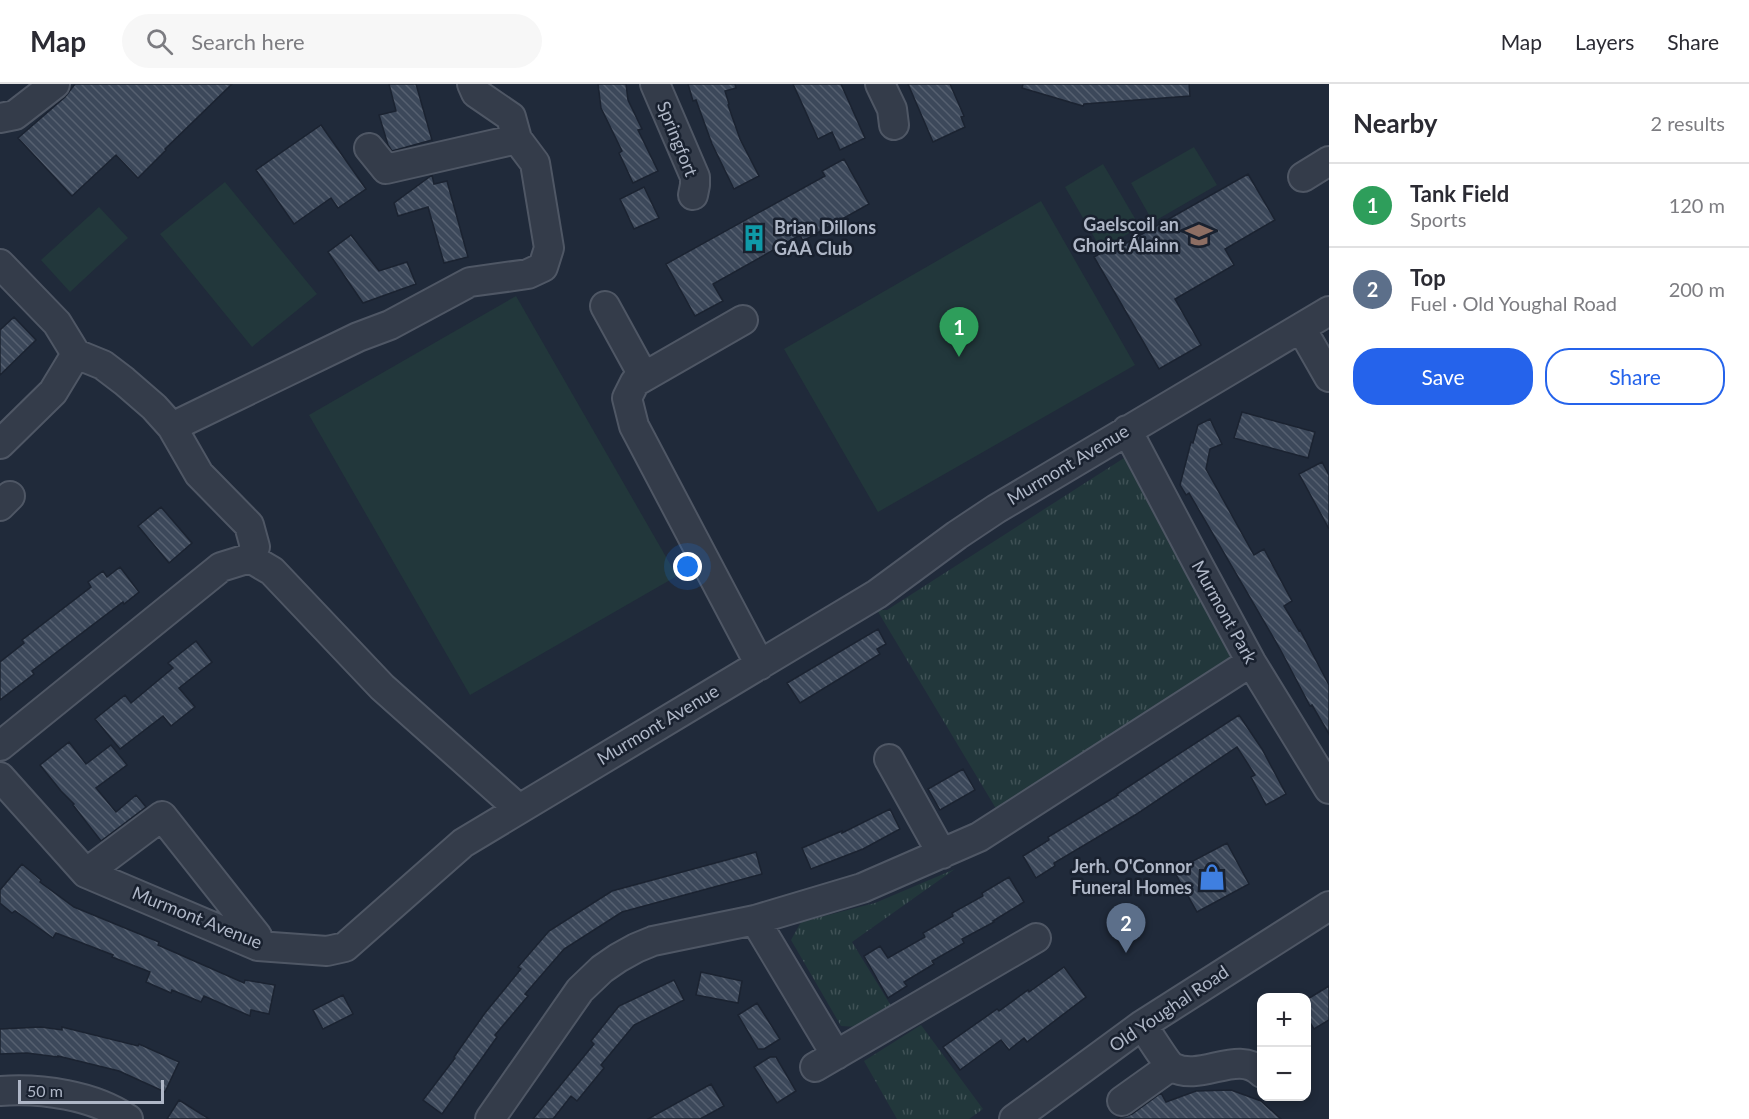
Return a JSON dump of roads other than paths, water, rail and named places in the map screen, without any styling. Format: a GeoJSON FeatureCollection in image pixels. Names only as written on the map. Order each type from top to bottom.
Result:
{"type":"FeatureCollection","features":[{"type":"Feature","properties":{"kind":"street"},"geometry":{"type":"LineString","coordinates":[[0,118],[15,115],[55,84]]}},
{"type":"Feature","properties":{"kind":"street"},"geometry":{"type":"LineString","coordinates":[[172,427],[358,336],[390,325],[470,282],[528,274],[543,267],[549,248],[536,163],[517,139],[511,117],[476,93],[472,84]]}},
{"type":"Feature","properties":{"kind":"street","name":"Springfort"},"geometry":{"type":"LineString","coordinates":[[655,84],[695,177],[693,195]]}},
{"type":"Feature","properties":{"kind":"street"},"geometry":{"type":"LineString","coordinates":[[880,84],[892,109],[894,125]]}},
{"type":"Feature","properties":{"kind":"street"},"geometry":{"type":"LineString","coordinates":[[369,148],[386,169],[517,139]]}},
{"type":"Feature","properties":{"kind":"street"},"geometry":{"type":"LineString","coordinates":[[1304,177],[1329,161]]}},
{"type":"Feature","properties":{"kind":"street"},"geometry":{"type":"LineString","coordinates":[[0,264],[57,323],[76,354],[103,365],[124,381],[172,427],[199,474],[249,525],[255,546],[250,558]]}},
{"type":"Feature","properties":{"kind":"street"},"geometry":{"type":"LineString","coordinates":[[605,306],[644,377]]}},
{"type":"Feature","properties":{"kind":"street","name":"Murmont Avenue"},"geometry":{"type":"LineString","coordinates":[[0,777],[86,873],[258,946],[327,951],[345,947],[463,843],[878,594],[996,509],[1329,311]]}},
{"type":"Feature","properties":{"kind":"street"},"geometry":{"type":"LineString","coordinates":[[743,320],[635,381],[627,398],[634,426],[760,665]]}},
{"type":"Feature","properties":{"kind":"street"},"geometry":{"type":"LineString","coordinates":[[1301,327],[1329,377]]}},
{"type":"Feature","properties":{"kind":"street"},"geometry":{"type":"LineString","coordinates":[[0,444],[53,392],[76,354]]}},
{"type":"Feature","properties":{"kind":"street","name":"Murmont Park"},"geometry":{"type":"LineString","coordinates":[[1127,430],[1251,662],[1329,789]]}},
{"type":"Feature","properties":{"kind":"street"},"geometry":{"type":"LineString","coordinates":[[0,746],[221,567],[250,558],[272,571],[382,687],[519,809]]}},
{"type":"Feature","properties":{"kind":"street"},"geometry":{"type":"LineString","coordinates":[[490,1119],[580,990],[602,969],[636,948],[653,941],[755,920],[862,888],[979,837],[1251,662]]}},
{"type":"Feature","properties":{"kind":"street"},"geometry":{"type":"LineString","coordinates":[[889,759],[942,854]]}},
{"type":"Feature","properties":{"kind":"street"},"geometry":{"type":"LineString","coordinates":[[86,873],[162,816],[257,936],[258,946]]}},
{"type":"Feature","properties":{"kind":"street","name":"Old Youghal Road"},"geometry":{"type":"LineString","coordinates":[[1014,1119],[1142,1025],[1329,906]]}},
{"type":"Feature","properties":{"kind":"street"},"geometry":{"type":"LineString","coordinates":[[755,920],[826,1061],[1036,938]]}},
{"type":"Feature","properties":{"kind":"street"},"geometry":{"type":"LineString","coordinates":[[1142,1025],[1171,1066],[1193,1072],[1238,1062],[1257,1069]]}},
{"type":"Feature","properties":{"kind":"street"},"geometry":{"type":"LineString","coordinates":[[1122,1101],[1171,1066]]}},
{"type":"Feature","properties":{"kind":"street"},"geometry":{"type":"LineString","coordinates":[[0,1091],[51,1092],[86,1100],[128,1119]]}},
{"type":"Feature","properties":{"kind":"place","name":"Gaelscoil an Ghoirt Álainn"},"geometry":{"type":"Point","coordinates":[1199,235]}},
{"type":"Feature","properties":{"kind":"place","name":"Brian Dillons GAA Club"},"geometry":{"type":"Point","coordinates":[754,238]}},
{"type":"Feature","properties":{"kind":"place","name":"Tank Field"},"geometry":{"type":"Point","coordinates":[959,357]}},
{"type":"Feature","properties":{"kind":"place","name":"Jerh. O'Connor Funeral Homes"},"geometry":{"type":"Point","coordinates":[1212,877]}},
{"type":"Feature","properties":{"kind":"place","name":"Top"},"geometry":{"type":"Point","coordinates":[1126,953]}}]}
